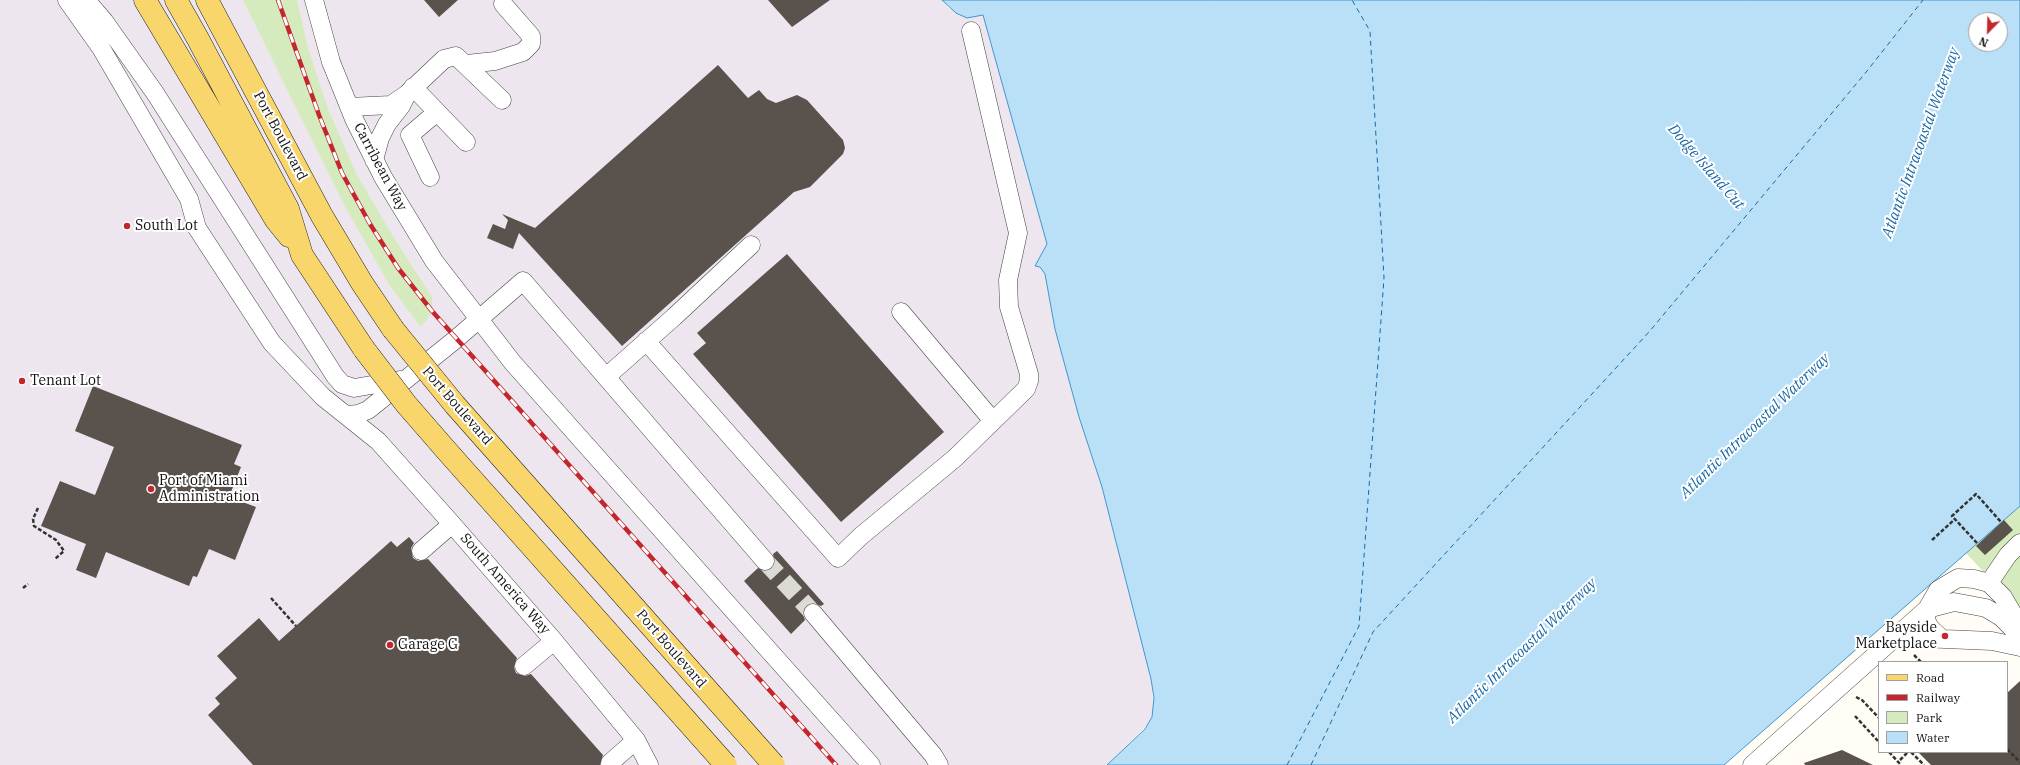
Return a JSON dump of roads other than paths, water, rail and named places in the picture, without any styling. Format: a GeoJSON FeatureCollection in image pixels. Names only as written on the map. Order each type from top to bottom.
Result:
{"type":"FeatureCollection","features":[{"type":"Feature","properties":{"kind":"main road"},"geometry":{"type":"LineString","coordinates":[[145,0],[276,220],[302,255]]}},
{"type":"Feature","properties":{"kind":"main road","name":"Port Boulevard"},"geometry":{"type":"LineString","coordinates":[[176,0],[288,209],[302,255],[364,350],[406,404],[446,450],[726,765]]}},
{"type":"Feature","properties":{"kind":"main road","name":"Port Boulevard"},"geometry":{"type":"LineString","coordinates":[[207,0],[322,216],[362,283],[393,329],[455,405],[774,765]]}},
{"type":"Feature","properties":{"kind":"street","name":"South America Way"},"geometry":{"type":"LineString","coordinates":[[67,0],[101,48],[189,199],[198,228],[272,343],[323,397],[378,441],[554,640],[636,740],[650,764]]}},
{"type":"Feature","properties":{"kind":"street"},"geometry":{"type":"LineString","coordinates":[[86,0],[104,21],[155,93],[335,376],[342,384],[354,388],[405,380]]}},
{"type":"Feature","properties":{"kind":"street","name":"Carribean Way"},"geometry":{"type":"LineString","coordinates":[[314,0],[331,62],[349,107],[374,160],[434,261],[513,363],[871,765]]}},
{"type":"Feature","properties":{"kind":"street"},"geometry":{"type":"LineString","coordinates":[[467,64],[495,61],[523,52],[531,44],[531,36],[503,4]]}},
{"type":"Feature","properties":{"kind":"street"},"geometry":{"type":"LineString","coordinates":[[646,341],[838,558],[861,536],[955,458],[1026,389],[1029,381],[1029,374],[1009,306],[1008,280],[1018,233],[971,31]]}},
{"type":"Feature","properties":{"kind":"street"},"geometry":{"type":"LineString","coordinates":[[349,107],[391,105],[444,59],[456,56],[467,64],[502,100]]}},
{"type":"Feature","properties":{"kind":"street"},"geometry":{"type":"LineString","coordinates":[[410,90],[437,112],[466,142]]}},
{"type":"Feature","properties":{"kind":"street"},"geometry":{"type":"LineString","coordinates":[[374,160],[380,138],[387,124],[401,106],[410,90]]}},
{"type":"Feature","properties":{"kind":"street"},"geometry":{"type":"LineString","coordinates":[[430,177],[410,135],[437,112]]}},
{"type":"Feature","properties":{"kind":"street"},"geometry":{"type":"LineString","coordinates":[[606,376],[751,244]]}},
{"type":"Feature","properties":{"kind":"street"},"geometry":{"type":"LineString","coordinates":[[347,415],[358,414],[368,410],[523,281],[766,562]]}},
{"type":"Feature","properties":{"kind":"street"},"geometry":{"type":"LineString","coordinates":[[901,312],[993,420]]}},
{"type":"Feature","properties":{"kind":"street"},"geometry":{"type":"LineString","coordinates":[[422,551],[452,524]]}},
{"type":"Feature","properties":{"kind":"street"},"geometry":{"type":"LineString","coordinates":[[1989,583],[2008,556],[2020,543]]}},
{"type":"Feature","properties":{"kind":"street"},"geometry":{"type":"LineString","coordinates":[[1752,765],[1927,609],[1938,590],[1950,582],[1958,578],[1974,579],[1989,583],[2003,597],[2020,626]]}},
{"type":"Feature","properties":{"kind":"street"},"geometry":{"type":"LineString","coordinates":[[1927,609],[1954,602],[1979,606],[2001,617],[2020,636]]}},
{"type":"Feature","properties":{"kind":"street"},"geometry":{"type":"LineString","coordinates":[[1927,609],[1926,620],[1930,628],[1942,639]]}},
{"type":"Feature","properties":{"kind":"street"},"geometry":{"type":"LineString","coordinates":[[813,613],[934,755],[939,765]]}},
{"type":"Feature","properties":{"kind":"street"},"geometry":{"type":"LineString","coordinates":[[1894,639],[1921,638],[1992,641],[2020,648]]}},
{"type":"Feature","properties":{"kind":"street"},"geometry":{"type":"LineString","coordinates":[[524,666],[554,640]]}},
{"type":"Feature","properties":{"kind":"street"},"geometry":{"type":"LineString","coordinates":[[610,763],[636,740]]}},
{"type":"Feature","properties":{"kind":"water"},"geometry":{"type":"Polygon","coordinates":[[[942,0],[2020,0],[2020,506],[1724,765],[1107,765],[1145,729],[1152,717],[1154,698],[1151,679],[1102,487],[1079,417],[1055,329],[1045,274],[1040,267],[1035,266],[1047,244],[983,15],[967,18],[956,13],[942,0]]]}},
{"type":"Feature","properties":{"kind":"tunnel"},"geometry":{"type":"LineString","coordinates":[[765,561],[813,613]]}},
{"type":"Feature","properties":{"kind":"railway"},"geometry":{"type":"LineString","coordinates":[[278,0],[319,115],[342,173],[370,224],[398,268],[432,311],[836,765]]}},
{"type":"Feature","properties":{"kind":"place","name":"South Lot"},"geometry":{"type":"Point","coordinates":[127,226]}},
{"type":"Feature","properties":{"kind":"place","name":"Tenant Lot"},"geometry":{"type":"Point","coordinates":[22,381]}},
{"type":"Feature","properties":{"kind":"place","name":"Port of Miami Administration"},"geometry":{"type":"Point","coordinates":[151,489]}},
{"type":"Feature","properties":{"kind":"place","name":"Bayside Marketplace"},"geometry":{"type":"Point","coordinates":[1945,636]}},
{"type":"Feature","properties":{"kind":"place","name":"Garage G"},"geometry":{"type":"Point","coordinates":[390,645]}},
{"type":"Feature","properties":{"kind":"water label","name":"Atlantic Intracoastal Waterway"},"geometry":{"type":"Point","coordinates":[1921,143]}},
{"type":"Feature","properties":{"kind":"water label","name":"Dodge Island Cut"},"geometry":{"type":"Point","coordinates":[1706,167]}},
{"type":"Feature","properties":{"kind":"water label","name":"Atlantic Intracoastal Waterway"},"geometry":{"type":"Point","coordinates":[1755,426]}},
{"type":"Feature","properties":{"kind":"water label","name":"Atlantic Intracoastal Waterway"},"geometry":{"type":"Point","coordinates":[1522,651]}}]}
